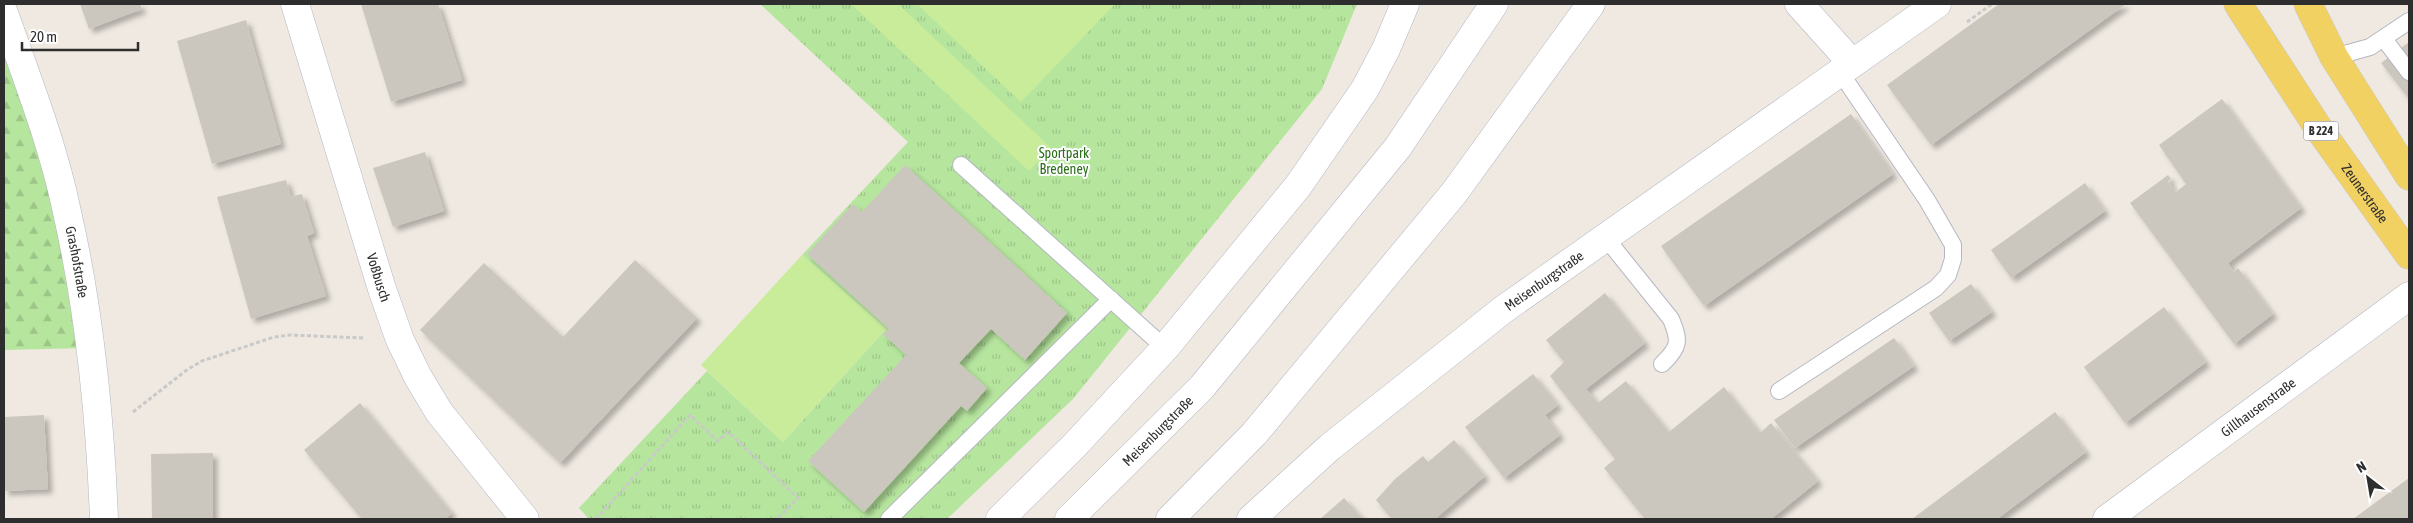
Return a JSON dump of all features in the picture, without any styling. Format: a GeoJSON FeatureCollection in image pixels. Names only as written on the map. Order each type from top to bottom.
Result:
{"type":"FeatureCollection","features":[{"type":"Feature","properties":{"kind":"main road","name":"Zeunerstraße"},"geometry":{"type":"LineString","coordinates":[[2238,4],[2317,126],[2409,255]]}},
{"type":"Feature","properties":{"kind":"main road"},"geometry":{"type":"LineString","coordinates":[[2310,5],[2334,57],[2409,176]]}},
{"type":"Feature","properties":{"kind":"street","name":"Voßbusch"},"geometry":{"type":"LineString","coordinates":[[295,4],[382,289],[400,340],[418,378],[439,412],[525,519]]}},
{"type":"Feature","properties":{"kind":"street"},"geometry":{"type":"LineString","coordinates":[[1000,519],[1074,446],[1166,348],[1298,186],[1365,89],[1386,49],[1405,4]]}},
{"type":"Feature","properties":{"kind":"street","name":"Meisenburgstraße"},"geometry":{"type":"LineString","coordinates":[[1069,519],[1202,387],[1398,147],[1494,4]]}},
{"type":"Feature","properties":{"kind":"street"},"geometry":{"type":"LineString","coordinates":[[1170,519],[1254,434],[1454,194],[1591,4]]}},
{"type":"Feature","properties":{"kind":"street"},"geometry":{"type":"LineString","coordinates":[[1799,4],[1846,68]]}},
{"type":"Feature","properties":{"kind":"street","name":"Meisenburgstraße"},"geometry":{"type":"LineString","coordinates":[[1250,519],[1330,447],[1473,333],[1605,237],[1937,4]]}},
{"type":"Feature","properties":{"kind":"street","name":"Grashofstraße"},"geometry":{"type":"LineString","coordinates":[[4,14],[48,139],[67,211],[92,354],[100,436],[104,519]]}},
{"type":"Feature","properties":{"kind":"street","name":"Gillhausenstraße"},"geometry":{"type":"LineString","coordinates":[[2107,519],[2409,296]]}},
{"type":"Feature","properties":{"kind":"lane"},"geometry":{"type":"LineString","coordinates":[[2334,57],[2370,47],[2409,21]]}},
{"type":"Feature","properties":{"kind":"lane"},"geometry":{"type":"LineString","coordinates":[[2384,39],[2409,72]]}},
{"type":"Feature","properties":{"kind":"lane"},"geometry":{"type":"LineString","coordinates":[[1778,391],[1936,288],[1948,275],[1953,259],[1953,245],[1846,68]]}},
{"type":"Feature","properties":{"kind":"lane"},"geometry":{"type":"LineString","coordinates":[[961,165],[1166,348]]}},
{"type":"Feature","properties":{"kind":"lane"},"geometry":{"type":"LineString","coordinates":[[1605,237],[1671,319],[1678,334],[1675,351],[1662,364]]}},
{"type":"Feature","properties":{"kind":"lane"},"geometry":{"type":"LineString","coordinates":[[889,519],[1111,299]]}},
{"type":"Feature","properties":{"kind":"path"},"geometry":{"type":"LineString","coordinates":[[100,436],[188,369],[202,361],[274,337],[290,334],[400,340]]}},
{"type":"Feature","properties":{"kind":"path"},"geometry":{"type":"LineString","coordinates":[[596,519],[690,415],[718,442],[728,432],[798,498],[777,519]]}},
{"type":"Feature","properties":{"kind":"green space","name":"Sportpark Bredeney"},"geometry":{"type":"Polygon","coordinates":[[[760,4],[1357,4],[1322,89],[1073,399],[947,519],[589,519],[579,508],[707,371],[783,442],[886,329],[802,255],[908,142],[760,4]]]}},
{"type":"Feature","properties":{"kind":"green space"},"geometry":{"type":"Polygon","coordinates":[[[851,4],[898,4],[1051,148],[1029,171],[851,4]]]}},
{"type":"Feature","properties":{"kind":"green space"},"geometry":{"type":"Polygon","coordinates":[[[917,4],[1115,4],[1021,102],[917,4]]]}},
{"type":"Feature","properties":{"kind":"green space"},"geometry":{"type":"Polygon","coordinates":[[[4,27],[15,55],[89,348],[4,350],[4,27]]]}},
{"type":"Feature","properties":{"kind":"green space"},"geometry":{"type":"Polygon","coordinates":[[[802,255],[886,329],[783,442],[701,365],[802,255]]]}},
{"type":"Feature","properties":{"kind":"building"},"geometry":{"type":"Polygon","coordinates":[[[80,4],[140,4],[142,9],[89,29],[80,4]]]}},
{"type":"Feature","properties":{"kind":"building"},"geometry":{"type":"Polygon","coordinates":[[[361,4],[438,4],[462,80],[391,102],[361,4]]]}},
{"type":"Feature","properties":{"kind":"building"},"geometry":{"type":"Polygon","coordinates":[[[1999,4],[2126,4],[1931,145],[1887,85],[1999,4]]]}},
{"type":"Feature","properties":{"kind":"building"},"geometry":{"type":"Polygon","coordinates":[[[246,20],[281,144],[212,164],[177,41],[246,20]]]}},
{"type":"Feature","properties":{"kind":"building"},"geometry":{"type":"Polygon","coordinates":[[[2409,42],[2409,99],[2381,63],[2409,42]]]}},
{"type":"Feature","properties":{"kind":"building"},"geometry":{"type":"Polygon","coordinates":[[[2222,99],[2301,208],[2228,263],[2234,272],[2238,268],[2273,314],[2234,344],[2130,203],[2168,175],[2171,179],[2168,181],[2176,192],[2186,184],[2159,145],[2222,99]]]}},
{"type":"Feature","properties":{"kind":"building"},"geometry":{"type":"Polygon","coordinates":[[[1851,114],[1893,174],[1704,306],[1661,246],[1851,114]]]}},
{"type":"Feature","properties":{"kind":"building"},"geometry":{"type":"Polygon","coordinates":[[[425,152],[444,211],[393,227],[373,168],[425,152]]]}},
{"type":"Feature","properties":{"kind":"building"},"geometry":{"type":"Polygon","coordinates":[[[905,165],[1067,313],[1025,360],[991,329],[959,363],[987,388],[967,411],[961,406],[864,512],[808,461],[906,355],[883,334],[889,329],[807,254],[853,204],[862,212],[905,165]]]}},
{"type":"Feature","properties":{"kind":"building"},"geometry":{"type":"Polygon","coordinates":[[[286,180],[291,197],[302,194],[314,233],[307,236],[326,296],[251,319],[217,197],[286,180]]]}},
{"type":"Feature","properties":{"kind":"building"},"geometry":{"type":"Polygon","coordinates":[[[2085,183],[2105,211],[2011,278],[1991,250],[2085,183]]]}},
{"type":"Feature","properties":{"kind":"building"},"geometry":{"type":"Polygon","coordinates":[[[635,260],[697,318],[560,463],[420,330],[484,263],[563,337],[635,260]]]}},
{"type":"Feature","properties":{"kind":"building"},"geometry":{"type":"Polygon","coordinates":[[[1971,284],[1992,312],[1949,341],[1929,313],[1971,284]]]}},
{"type":"Feature","properties":{"kind":"building"},"geometry":{"type":"Polygon","coordinates":[[[1605,293],[1645,343],[1586,389],[1598,403],[1626,381],[1669,432],[1724,387],[1760,433],[1771,423],[1818,481],[1771,519],[1645,519],[1604,468],[1615,459],[1550,376],[1564,362],[1546,340],[1605,293]]]}},
{"type":"Feature","properties":{"kind":"building"},"geometry":{"type":"Polygon","coordinates":[[[2164,307],[2206,362],[2125,423],[2084,367],[2164,307]]]}},
{"type":"Feature","properties":{"kind":"building"},"geometry":{"type":"Polygon","coordinates":[[[1894,338],[1914,366],[1795,448],[1774,420],[1894,338]]]}},
{"type":"Feature","properties":{"kind":"building"},"geometry":{"type":"Polygon","coordinates":[[[1533,374],[1558,405],[1545,415],[1560,435],[1504,478],[1465,427],[1533,374]]]}},
{"type":"Feature","properties":{"kind":"building"},"geometry":{"type":"Polygon","coordinates":[[[360,403],[452,513],[445,519],[362,519],[304,450],[360,403]]]}},
{"type":"Feature","properties":{"kind":"building"},"geometry":{"type":"Polygon","coordinates":[[[2055,412],[2086,452],[1997,519],[1912,519],[2055,412]]]}},
{"type":"Feature","properties":{"kind":"building"},"geometry":{"type":"Polygon","coordinates":[[[44,415],[48,489],[4,491],[4,417],[44,415]]]}},
{"type":"Feature","properties":{"kind":"building"},"geometry":{"type":"Polygon","coordinates":[[[1454,440],[1485,476],[1435,519],[1392,519],[1376,500],[1395,479],[1423,456],[1428,462],[1454,440]]]}},
{"type":"Feature","properties":{"kind":"building"},"geometry":{"type":"Polygon","coordinates":[[[213,453],[213,519],[152,519],[151,454],[213,453]]]}},
{"type":"Feature","properties":{"kind":"building"},"geometry":{"type":"Polygon","coordinates":[[[2409,478],[2409,519],[2353,519],[2409,478]]]}},
{"type":"Feature","properties":{"kind":"building"},"geometry":{"type":"Polygon","coordinates":[[[1344,498],[1363,519],[1320,519],[1344,498]]]}}]}
